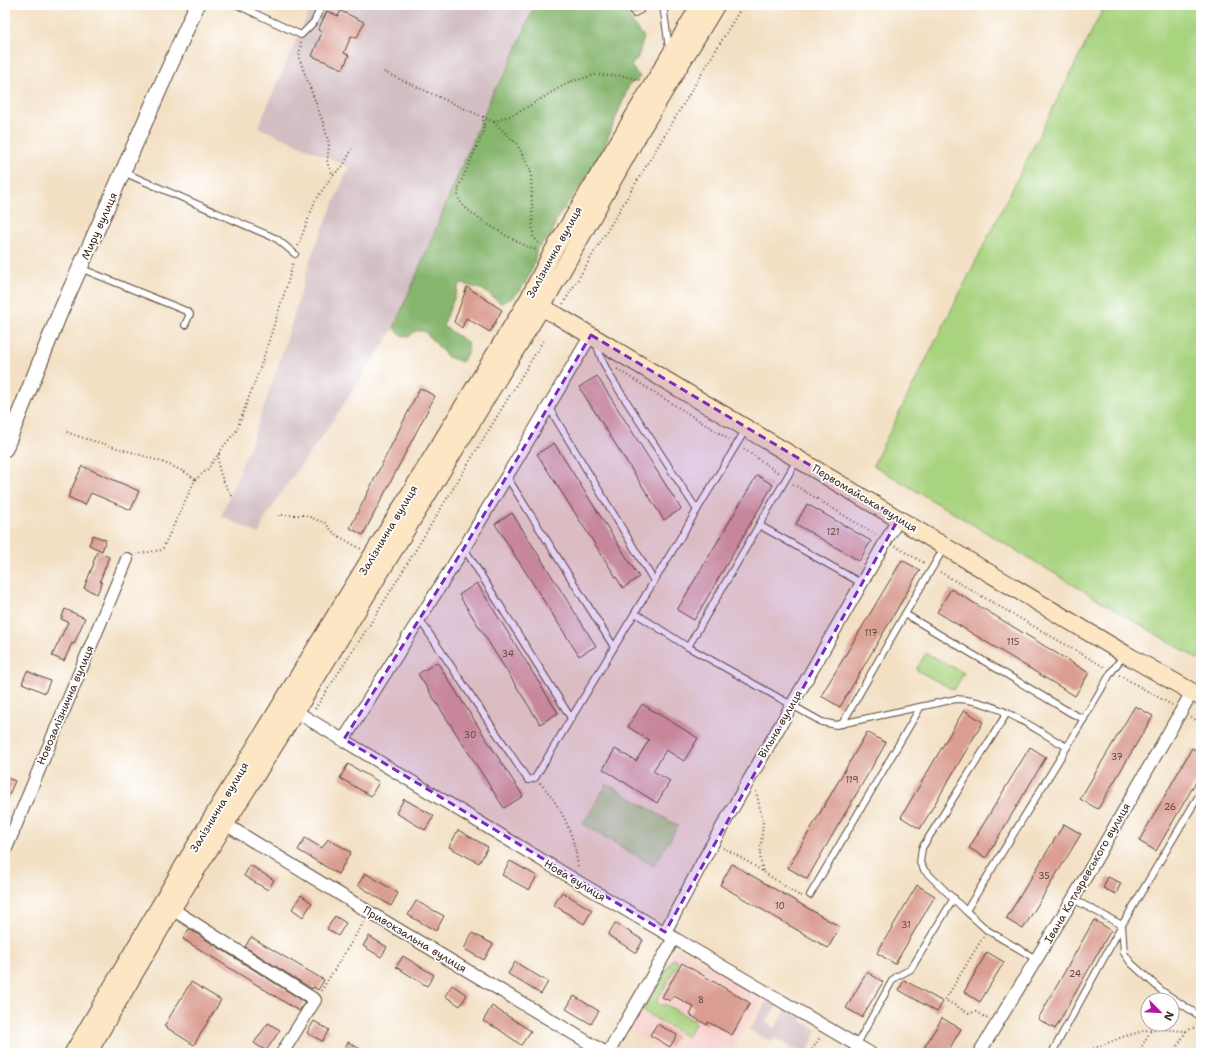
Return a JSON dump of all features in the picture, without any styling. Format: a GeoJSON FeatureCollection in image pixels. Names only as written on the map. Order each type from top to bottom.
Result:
{"type":"FeatureCollection","features":[{"type":"Feature","properties":{"kind":"main road","name":"Залізнична вулиця"},"geometry":{"type":"LineString","coordinates":[[88,1053],[172,910],[296,711],[534,304],[552,253],[700,5]]}},
{"type":"Feature","properties":{"kind":"main road","name":"Залізнична вулиця"},"geometry":{"type":"LineString","coordinates":[[73,1053],[296,711],[373,556],[534,304],[716,5]]}},
{"type":"Feature","properties":{"kind":"main road","name":"Первомайська вулиця"},"geometry":{"type":"LineString","coordinates":[[534,304],[593,336],[1125,654],[1197,694]]}},
{"type":"Feature","properties":{"kind":"street","name":"Миру вулиця"},"geometry":{"type":"LineString","coordinates":[[5,449],[80,268],[196,5]]}},
{"type":"Feature","properties":{"kind":"street"},"geometry":{"type":"LineString","coordinates":[[344,739],[420,620],[507,477],[548,406],[593,336]]}},
{"type":"Feature","properties":{"kind":"street","name":"Вільна вулиця"},"geometry":{"type":"LineString","coordinates":[[607,1053],[669,935],[710,848],[899,518]]}},
{"type":"Feature","properties":{"kind":"street","name":"Новозалізнична вулиця"},"geometry":{"type":"LineString","coordinates":[[5,851],[127,560]]}},
{"type":"Feature","properties":{"kind":"street","name":"Івана Котляревського вулиця"},"geometry":{"type":"LineString","coordinates":[[979,1053],[1073,899],[1181,710],[1197,694]]}},
{"type":"Feature","properties":{"kind":"street","name":"Нова вулиця"},"geometry":{"type":"LineString","coordinates":[[296,711],[580,883],[826,1027],[854,1049],[870,1053]]}},
{"type":"Feature","properties":{"kind":"street","name":"Привокзальна вулиця"},"geometry":{"type":"LineString","coordinates":[[225,824],[369,912],[607,1053]]}},
{"type":"Feature","properties":{"kind":"street"},"geometry":{"type":"LineString","coordinates":[[172,910],[316,1000],[288,1051]]}},
{"type":"Feature","properties":{"kind":"lane"},"geometry":{"type":"LineString","coordinates":[[237,5],[301,35],[314,22],[322,5]]}},
{"type":"Feature","properties":{"kind":"lane"},"geometry":{"type":"LineString","coordinates":[[662,5],[670,55]]}},
{"type":"Feature","properties":{"kind":"lane"},"geometry":{"type":"LineString","coordinates":[[122,172],[277,239],[295,254]]}},
{"type":"Feature","properties":{"kind":"lane"},"geometry":{"type":"LineString","coordinates":[[80,268],[186,311],[190,314],[185,325]]}},
{"type":"Feature","properties":{"kind":"lane"},"geometry":{"type":"LineString","coordinates":[[593,336],[602,360],[697,510]]}},
{"type":"Feature","properties":{"kind":"lane"},"geometry":{"type":"LineString","coordinates":[[548,406],[654,581]]}},
{"type":"Feature","properties":{"kind":"lane"},"geometry":{"type":"LineString","coordinates":[[420,620],[528,780],[535,778],[747,427]]}},
{"type":"Feature","properties":{"kind":"lane"},"geometry":{"type":"LineString","coordinates":[[688,647],[798,458]]}},
{"type":"Feature","properties":{"kind":"lane"},"geometry":{"type":"LineString","coordinates":[[507,477],[614,647]]}},
{"type":"Feature","properties":{"kind":"lane"},"geometry":{"type":"LineString","coordinates":[[759,525],[861,583]]}},
{"type":"Feature","properties":{"kind":"lane"},"geometry":{"type":"LineString","coordinates":[[842,724],[945,546]]}},
{"type":"Feature","properties":{"kind":"lane"},"geometry":{"type":"LineString","coordinates":[[464,548],[571,718]]}},
{"type":"Feature","properties":{"kind":"lane"},"geometry":{"type":"LineString","coordinates":[[635,613],[688,647],[822,722],[836,725],[956,699],[969,700],[989,704],[1067,747]]}},
{"type":"Feature","properties":{"kind":"lane"},"geometry":{"type":"LineString","coordinates":[[905,614],[1071,713],[1084,719]]}},
{"type":"Feature","properties":{"kind":"lane"},"geometry":{"type":"LineString","coordinates":[[966,911],[1112,671],[1125,654]]}},
{"type":"Feature","properties":{"kind":"lane"},"geometry":{"type":"LineString","coordinates":[[810,895],[920,708]]}},
{"type":"Feature","properties":{"kind":"lane"},"geometry":{"type":"LineString","coordinates":[[1007,713],[922,848],[920,863],[936,882],[987,930],[1036,959]]}},
{"type":"Feature","properties":{"kind":"lane"},"geometry":{"type":"LineString","coordinates":[[1054,1049],[1122,925],[1201,792]]}},
{"type":"Feature","properties":{"kind":"lane"},"geometry":{"type":"LineString","coordinates":[[854,1049],[892,981],[896,977],[911,969],[954,898]]}},
{"type":"Feature","properties":{"kind":"lane"},"geometry":{"type":"LineString","coordinates":[[1073,899],[1122,925]]}},
{"type":"Feature","properties":{"kind":"lane"},"geometry":{"type":"LineString","coordinates":[[1122,925],[1124,953],[1131,963],[1162,991],[1201,1017]]}},
{"type":"Feature","properties":{"kind":"path"},"geometry":{"type":"LineString","coordinates":[[561,307],[743,5]]}},
{"type":"Feature","properties":{"kind":"path"},"geometry":{"type":"LineString","coordinates":[[301,35],[299,58],[324,125],[329,144],[328,162],[333,175]]}},
{"type":"Feature","properties":{"kind":"path"},"geometry":{"type":"LineString","coordinates":[[384,72],[483,116],[494,122],[517,144],[531,171],[533,236],[544,248]]}},
{"type":"Feature","properties":{"kind":"path"},"geometry":{"type":"LineString","coordinates":[[494,122],[519,112],[569,82],[595,74],[623,76],[653,83]]}},
{"type":"Feature","properties":{"kind":"path"},"geometry":{"type":"LineString","coordinates":[[483,116],[484,130],[459,186],[458,196],[462,205],[480,219],[536,250],[540,249]]}},
{"type":"Feature","properties":{"kind":"path"},"geometry":{"type":"LineString","coordinates":[[127,560],[135,554],[162,550],[195,480],[208,469],[236,431],[286,290],[304,226],[315,201],[333,175],[343,166],[352,149]]}},
{"type":"Feature","properties":{"kind":"path"},"geometry":{"type":"LineString","coordinates":[[296,711],[376,615],[542,341]]}},
{"type":"Feature","properties":{"kind":"path"},"geometry":{"type":"LineString","coordinates":[[602,360],[736,444],[786,478],[799,489],[885,541],[1181,710],[1201,723]]}},
{"type":"Feature","properties":{"kind":"path"},"geometry":{"type":"LineString","coordinates":[[67,432],[86,440],[157,461],[190,474],[195,480]]}},
{"type":"Feature","properties":{"kind":"path"},"geometry":{"type":"LineString","coordinates":[[219,453],[217,464],[220,475],[232,496]]}},
{"type":"Feature","properties":{"kind":"path"},"geometry":{"type":"LineString","coordinates":[[278,515],[305,515],[325,523],[344,541],[373,556]]}},
{"type":"Feature","properties":{"kind":"path"},"geometry":{"type":"LineString","coordinates":[[750,777],[756,790],[763,822],[760,856],[763,873]]}},
{"type":"Feature","properties":{"kind":"path"},"geometry":{"type":"LineString","coordinates":[[535,778],[554,798],[568,826],[576,851],[580,883]]}},
{"type":"Feature","properties":{"kind":"path"},"geometry":{"type":"LineString","coordinates":[[710,848],[722,847],[744,858],[763,873],[800,896],[810,895]]}},
{"type":"Feature","properties":{"kind":"path"},"geometry":{"type":"LineString","coordinates":[[316,1000],[369,912]]}},
{"type":"Feature","properties":{"kind":"path"},"geometry":{"type":"LineString","coordinates":[[987,930],[945,1000],[969,1013],[977,1012],[996,1023]]}},
{"type":"Feature","properties":{"kind":"path"},"geometry":{"type":"LineString","coordinates":[[1180,1031],[1186,1031],[1201,1025]]}},
{"type":"Feature","properties":{"kind":"path"},"geometry":{"type":"LineString","coordinates":[[810,1053],[826,1027]]}},
{"type":"Feature","properties":{"kind":"path"},"geometry":{"type":"LineString","coordinates":[[1174,1053],[1186,1031]]}},
{"type":"Feature","properties":{"kind":"path"},"geometry":{"type":"LineString","coordinates":[[1082,1053],[1125,1036],[1142,1032]]}},
{"type":"Feature","properties":{"kind":"path"},"geometry":{"type":"LineString","coordinates":[[1138,1053],[1150,1032]]}},
{"type":"Feature","properties":{"kind":"highlighted area"},"geometry":{"type":"Polygon","coordinates":[[[591,335],[899,518],[665,932],[344,739],[464,548],[591,335]]]}},
{"type":"Feature","properties":{"kind":"shaded area"},"geometry":{"type":"Polygon","coordinates":[[[312,5],[535,5],[506,73],[494,90],[394,328],[332,422],[278,497],[263,523],[259,534],[221,516],[252,441],[286,342],[312,254],[349,167],[258,127],[312,5]]]}},
{"type":"Feature","properties":{"kind":"shaded area"},"geometry":{"type":"Polygon","coordinates":[[[676,948],[762,998],[731,1053],[668,1053],[630,1032],[676,948]]]}},
{"type":"Feature","properties":{"kind":"shaded area"},"geometry":{"type":"Polygon","coordinates":[[[768,999],[777,1005],[766,1022],[775,1028],[786,1009],[802,1018],[801,1021],[817,1030],[807,1053],[792,1048],[774,1038],[772,1042],[749,1030],[768,999]]]}},
{"type":"Feature","properties":{"kind":"green space"},"geometry":{"type":"Polygon","coordinates":[[[535,5],[623,5],[633,24],[644,37],[638,57],[631,66],[640,77],[635,82],[630,83],[605,145],[592,170],[556,220],[552,234],[536,250],[530,274],[520,289],[508,300],[501,303],[483,290],[460,283],[443,326],[467,342],[469,350],[462,362],[448,357],[424,331],[415,331],[409,337],[401,335],[394,328],[494,90],[506,73],[535,5]]]}},
{"type":"Feature","properties":{"kind":"green space"},"geometry":{"type":"Polygon","coordinates":[[[1105,5],[1201,5],[1201,661],[873,465],[1105,5]]]}},
{"type":"Feature","properties":{"kind":"green space"},"geometry":{"type":"Polygon","coordinates":[[[926,653],[964,673],[954,690],[916,670],[926,653]]]}},
{"type":"Feature","properties":{"kind":"green space"},"geometry":{"type":"Polygon","coordinates":[[[607,784],[678,826],[654,866],[583,824],[607,784]]]}},
{"type":"Feature","properties":{"kind":"green space"},"geometry":{"type":"Polygon","coordinates":[[[673,959],[679,962],[656,1002],[663,1006],[665,1004],[696,1022],[687,1037],[643,1011],[673,959]]]}},
{"type":"Feature","properties":{"kind":"building"},"geometry":{"type":"Polygon","coordinates":[[[626,5],[640,5],[644,12],[633,18],[626,5]]]}},
{"type":"Feature","properties":{"kind":"building"},"geometry":{"type":"Polygon","coordinates":[[[327,11],[338,16],[341,11],[364,22],[357,38],[351,36],[344,53],[349,55],[343,69],[312,56],[322,32],[318,30],[327,11]]]}},
{"type":"Feature","properties":{"kind":"building"},"geometry":{"type":"Polygon","coordinates":[[[467,287],[502,310],[490,332],[466,318],[462,328],[454,322],[467,287]]]}},
{"type":"Feature","properties":{"kind":"building"},"geometry":{"type":"Polygon","coordinates":[[[597,376],[681,509],[664,520],[579,387],[597,376]]]}},
{"type":"Feature","properties":{"kind":"building"},"geometry":{"type":"Polygon","coordinates":[[[420,388],[435,396],[363,535],[350,528],[420,388]]]}},
{"type":"Feature","properties":{"kind":"building"},"geometry":{"type":"Polygon","coordinates":[[[554,443],[639,577],[623,588],[537,454],[554,443]]]}},
{"type":"Feature","properties":{"kind":"building"},"geometry":{"type":"Polygon","coordinates":[[[82,466],[139,491],[131,510],[91,493],[85,505],[68,497],[82,466]]]}},
{"type":"Feature","properties":{"kind":"building"},"geometry":{"type":"Polygon","coordinates":[[[757,475],[773,485],[694,620],[677,610],[757,475]]]}},
{"type":"Feature","properties":{"kind":"building"},"geometry":{"type":"Polygon","coordinates":[[[807,504],[871,541],[859,561],[796,524],[807,504]]]}},
{"type":"Feature","properties":{"kind":"building"},"geometry":{"type":"Polygon","coordinates":[[[512,513],[596,646],[579,656],[495,524],[512,513]]]}},
{"type":"Feature","properties":{"kind":"building"},"geometry":{"type":"Polygon","coordinates":[[[93,535],[106,540],[102,551],[89,545],[93,535]]]}},
{"type":"Feature","properties":{"kind":"building"},"geometry":{"type":"Polygon","coordinates":[[[97,552],[109,557],[100,581],[102,583],[97,594],[84,588],[97,552]]]}},
{"type":"Feature","properties":{"kind":"building"},"geometry":{"type":"Polygon","coordinates":[[[902,560],[920,570],[840,707],[821,696],[902,560]]]}},
{"type":"Feature","properties":{"kind":"building"},"geometry":{"type":"Polygon","coordinates":[[[477,583],[558,713],[540,724],[459,595],[477,583]]]}},
{"type":"Feature","properties":{"kind":"building"},"geometry":{"type":"Polygon","coordinates":[[[951,589],[1089,673],[1075,696],[937,612],[951,589]]]}},
{"type":"Feature","properties":{"kind":"building"},"geometry":{"type":"Polygon","coordinates":[[[65,609],[85,618],[74,644],[72,643],[64,661],[52,656],[68,622],[61,619],[65,609]]]}},
{"type":"Feature","properties":{"kind":"building"},"geometry":{"type":"Polygon","coordinates":[[[437,662],[523,796],[504,808],[418,674],[437,662]]]}},
{"type":"Feature","properties":{"kind":"building"},"geometry":{"type":"Polygon","coordinates":[[[27,671],[50,681],[45,693],[22,683],[27,671]]]}},
{"type":"Feature","properties":{"kind":"building"},"geometry":{"type":"Polygon","coordinates":[[[642,704],[698,738],[684,761],[666,750],[653,771],[670,781],[657,803],[603,769],[615,749],[636,761],[649,740],[628,727],[642,704]]]}},
{"type":"Feature","properties":{"kind":"building"},"geometry":{"type":"Polygon","coordinates":[[[1135,706],[1153,716],[1098,809],[1080,799],[1135,706]]]}},
{"type":"Feature","properties":{"kind":"building"},"geometry":{"type":"Polygon","coordinates":[[[964,710],[983,722],[920,829],[901,817],[964,710]]]}},
{"type":"Feature","properties":{"kind":"building"},"geometry":{"type":"Polygon","coordinates":[[[867,732],[886,743],[807,879],[788,868],[867,732]]]}},
{"type":"Feature","properties":{"kind":"building"},"geometry":{"type":"Polygon","coordinates":[[[1030,747],[1046,757],[986,858],[969,848],[1030,747]]]}},
{"type":"Feature","properties":{"kind":"building"},"geometry":{"type":"Polygon","coordinates":[[[1192,748],[1201,753],[1201,773],[1156,851],[1139,841],[1192,748]]]}},
{"type":"Feature","properties":{"kind":"building"},"geometry":{"type":"Polygon","coordinates":[[[348,764],[379,782],[371,796],[340,778],[348,764]]]}},
{"type":"Feature","properties":{"kind":"building"},"geometry":{"type":"Polygon","coordinates":[[[5,777],[15,781],[5,804],[5,777]]]}},
{"type":"Feature","properties":{"kind":"building"},"geometry":{"type":"Polygon","coordinates":[[[404,799],[434,816],[425,830],[396,813],[404,799]]]}},
{"type":"Feature","properties":{"kind":"building"},"geometry":{"type":"Polygon","coordinates":[[[1064,824],[1081,834],[1023,929],[1006,919],[1064,824]]]}},
{"type":"Feature","properties":{"kind":"building"},"geometry":{"type":"Polygon","coordinates":[[[458,830],[488,847],[479,863],[449,847],[458,830]]]}},
{"type":"Feature","properties":{"kind":"building"},"geometry":{"type":"Polygon","coordinates":[[[305,838],[322,848],[328,839],[351,852],[338,874],[298,850],[305,838]]]}},
{"type":"Feature","properties":{"kind":"building"},"geometry":{"type":"Polygon","coordinates":[[[510,861],[537,876],[529,890],[502,875],[510,861]]]}},
{"type":"Feature","properties":{"kind":"building"},"geometry":{"type":"Polygon","coordinates":[[[732,864],[840,927],[828,948],[720,885],[732,864]]]}},
{"type":"Feature","properties":{"kind":"building"},"geometry":{"type":"Polygon","coordinates":[[[250,865],[274,880],[268,890],[244,876],[250,865]]]}},
{"type":"Feature","properties":{"kind":"building"},"geometry":{"type":"Polygon","coordinates":[[[365,873],[398,893],[391,906],[358,885],[365,873]]]}},
{"type":"Feature","properties":{"kind":"building"},"geometry":{"type":"Polygon","coordinates":[[[1108,877],[1121,883],[1116,894],[1103,888],[1108,877]]]}},
{"type":"Feature","properties":{"kind":"building"},"geometry":{"type":"Polygon","coordinates":[[[917,885],[935,896],[895,964],[877,953],[917,885]]]}},
{"type":"Feature","properties":{"kind":"building"},"geometry":{"type":"Polygon","coordinates":[[[562,892],[592,910],[584,924],[554,905],[562,892]]]}},
{"type":"Feature","properties":{"kind":"building"},"geometry":{"type":"Polygon","coordinates":[[[301,895],[312,903],[303,917],[292,909],[301,895]]]}},
{"type":"Feature","properties":{"kind":"building"},"geometry":{"type":"Polygon","coordinates":[[[416,901],[444,916],[436,931],[408,915],[416,901]]]}},
{"type":"Feature","properties":{"kind":"building"},"geometry":{"type":"Polygon","coordinates":[[[335,916],[346,923],[338,936],[327,929],[335,916]]]}},
{"type":"Feature","properties":{"kind":"building"},"geometry":{"type":"Polygon","coordinates":[[[1094,920],[1111,930],[1055,1029],[1038,1019],[1094,920]]]}},
{"type":"Feature","properties":{"kind":"building"},"geometry":{"type":"Polygon","coordinates":[[[615,923],[643,940],[636,953],[608,935],[615,923]]]}},
{"type":"Feature","properties":{"kind":"building"},"geometry":{"type":"Polygon","coordinates":[[[189,929],[305,1002],[299,1011],[183,939],[189,929]]]}},
{"type":"Feature","properties":{"kind":"building"},"geometry":{"type":"Polygon","coordinates":[[[472,933],[493,944],[484,960],[464,949],[472,933]]]}},
{"type":"Feature","properties":{"kind":"building"},"geometry":{"type":"Polygon","coordinates":[[[369,936],[387,947],[381,957],[363,946],[369,936]]]}},
{"type":"Feature","properties":{"kind":"building"},"geometry":{"type":"Polygon","coordinates":[[[251,937],[324,980],[318,990],[313,987],[312,989],[245,947],[251,937]]]}},
{"type":"Feature","properties":{"kind":"building"},"geometry":{"type":"Polygon","coordinates":[[[987,952],[1004,962],[980,1002],[964,992],[987,952]]]}},
{"type":"Feature","properties":{"kind":"building"},"geometry":{"type":"Polygon","coordinates":[[[403,956],[434,975],[427,986],[396,967],[403,956]]]}},
{"type":"Feature","properties":{"kind":"building"},"geometry":{"type":"Polygon","coordinates":[[[515,962],[548,982],[541,994],[508,974],[515,962]]]}},
{"type":"Feature","properties":{"kind":"building"},"geometry":{"type":"Polygon","coordinates":[[[682,963],[750,1003],[732,1035],[708,1022],[707,1025],[690,1015],[694,1007],[674,996],[670,1001],[662,997],[682,963]]]}},
{"type":"Feature","properties":{"kind":"building"},"geometry":{"type":"Polygon","coordinates":[[[867,972],[883,982],[862,1017],[846,1008],[867,972]]]}},
{"type":"Feature","properties":{"kind":"building"},"geometry":{"type":"Polygon","coordinates":[[[904,980],[943,1002],[937,1012],[899,990],[904,980]]]}},
{"type":"Feature","properties":{"kind":"building"},"geometry":{"type":"Polygon","coordinates":[[[191,982],[221,1000],[194,1045],[164,1026],[191,982]]]}},
{"type":"Feature","properties":{"kind":"building"},"geometry":{"type":"Polygon","coordinates":[[[452,985],[467,995],[460,1006],[445,996],[452,985]]]}},
{"type":"Feature","properties":{"kind":"building"},"geometry":{"type":"Polygon","coordinates":[[[574,996],[599,1011],[591,1024],[566,1009],[574,996]]]}},
{"type":"Feature","properties":{"kind":"building"},"geometry":{"type":"Polygon","coordinates":[[[492,1006],[531,1031],[521,1045],[497,1028],[483,1021],[492,1006]]]}},
{"type":"Feature","properties":{"kind":"building"},"geometry":{"type":"Polygon","coordinates":[[[942,1018],[961,1029],[947,1053],[921,1053],[942,1018]]]}},
{"type":"Feature","properties":{"kind":"building"},"geometry":{"type":"Polygon","coordinates":[[[314,1021],[329,1030],[322,1041],[307,1033],[314,1021]]]}},
{"type":"Feature","properties":{"kind":"building"},"geometry":{"type":"Polygon","coordinates":[[[268,1023],[280,1030],[266,1051],[254,1043],[268,1023]]]}},
{"type":"Feature","properties":{"kind":"building"},"geometry":{"type":"Polygon","coordinates":[[[657,1024],[677,1035],[670,1047],[650,1035],[657,1024]]]}},
{"type":"Feature","properties":{"kind":"building"},"geometry":{"type":"Polygon","coordinates":[[[348,1042],[367,1053],[342,1053],[348,1042]]]}}]}
